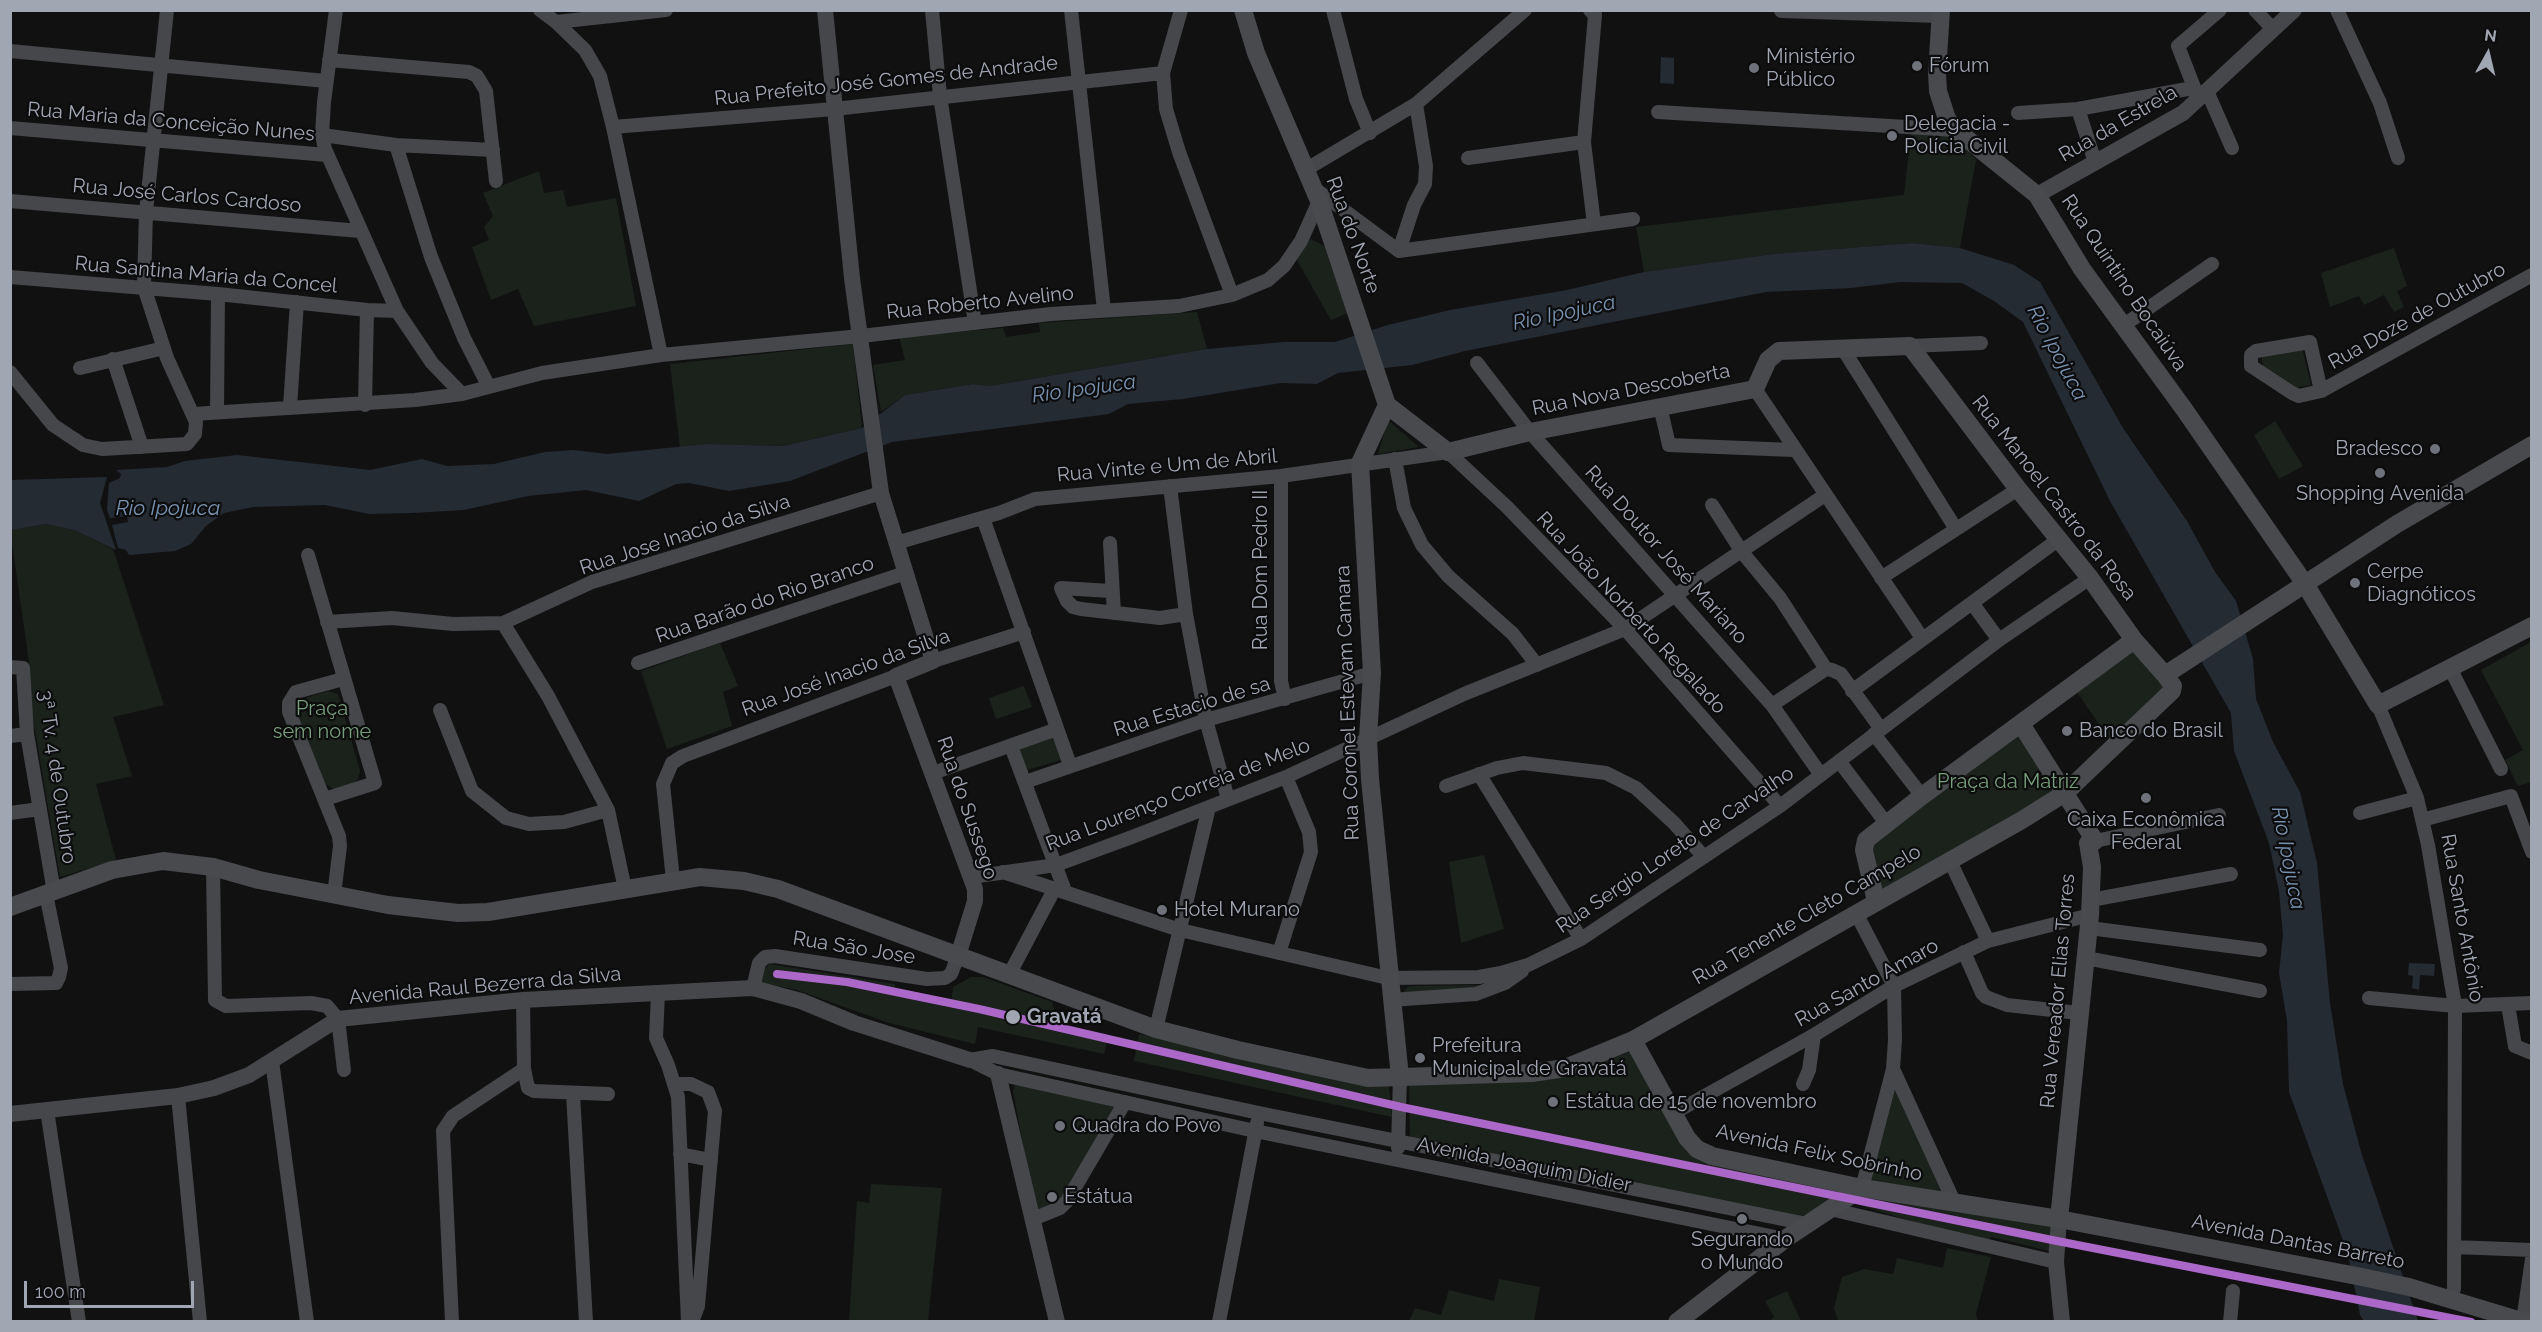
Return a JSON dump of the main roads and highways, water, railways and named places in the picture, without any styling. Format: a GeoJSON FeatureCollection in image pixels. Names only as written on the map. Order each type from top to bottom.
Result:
{"type":"FeatureCollection","features":[{"type":"Feature","properties":{"kind":"main road","name":"Rua do Norte"},"geometry":{"type":"LineString","coordinates":[[1243,10],[1256,53],[1316,194],[1387,405]]}},
{"type":"Feature","properties":{"kind":"main road","name":"Rua Quintino Bocaiúva"},"geometry":{"type":"LineString","coordinates":[[1941,13],[1938,92],[1947,119],[1956,130],[2037,195],[2082,269],[2306,584]]}},
{"type":"Feature","properties":{"kind":"main road","name":"Rua Nova Descoberta"},"geometry":{"type":"LineString","coordinates":[[1387,405],[1448,452],[1530,432],[1755,389],[1768,360],[1779,351],[1910,346]]}},
{"type":"Feature","properties":{"kind":"main road","name":"Rua Manoel Castro da Rosa"},"geometry":{"type":"LineString","coordinates":[[1910,346],[2018,489],[2090,578],[2134,639],[2170,670]]}},
{"type":"Feature","properties":{"kind":"main road","name":"Rua Coronel Estevam Camara"},"geometry":{"type":"LineString","coordinates":[[1387,405],[1360,464],[1372,673],[1368,738],[1390,1000],[1400,1077]]}},
{"type":"Feature","properties":{"kind":"main road"},"geometry":{"type":"LineString","coordinates":[[2170,670],[2397,524],[2532,445]]}},
{"type":"Feature","properties":{"kind":"main road","name":"Rua Santo Antônio"},"geometry":{"type":"LineString","coordinates":[[2306,584],[2378,705],[2532,626]]}},
{"type":"Feature","properties":{"kind":"main road"},"geometry":{"type":"LineString","coordinates":[[1876,901],[1864,845],[1886,823],[2134,639]]}},
{"type":"Feature","properties":{"kind":"main road","name":"Rua Tenente Cleto Campelo"},"geometry":{"type":"LineString","coordinates":[[10,907],[112,870],[140,864],[177,861],[334,895],[419,909],[477,913],[673,880],[700,877],[744,881],[778,889],[1156,1029],[1368,1078],[1532,1073],[1565,1068],[1633,1040],[1950,861],[2065,793],[2172,691],[2170,670]]}},
{"type":"Feature","properties":{"kind":"main road"},"geometry":{"type":"LineString","coordinates":[[2021,724],[2065,793]]}},
{"type":"Feature","properties":{"kind":"main road","name":"Rua Vereador Elias Torres"},"geometry":{"type":"LineString","coordinates":[[2058,1219],[2090,915],[2092,867],[2088,843],[2095,841],[2065,793]]}},
{"type":"Feature","properties":{"kind":"main road","name":"Avenida Felix Sobrinho"},"geometry":{"type":"LineString","coordinates":[[1633,1040],[1687,1138],[1703,1153],[1862,1188],[2058,1219]]}},
{"type":"Feature","properties":{"kind":"main road"},"geometry":{"type":"LineString","coordinates":[[1677,1322],[1785,1239],[1862,1188]]}},
{"type":"Feature","properties":{"kind":"main road","name":"Avenida Dantas Barreto"},"geometry":{"type":"LineString","coordinates":[[2058,1219],[2409,1287],[2524,1321]]}},
{"type":"Feature","properties":{"kind":"water"},"geometry":{"type":"Polygon","coordinates":[[[1661,57],[1674,58],[1674,84],[1660,83],[1661,57]]]}},
{"type":"Feature","properties":{"kind":"water","name":"Rio Ipojuca"},"geometry":{"type":"Polygon","coordinates":[[[1912,243],[1960,248],[2014,265],[2040,282],[2123,428],[2187,521],[2215,572],[2236,601],[2253,659],[2256,699],[2273,742],[2300,792],[2317,863],[2330,1003],[2343,1084],[2361,1152],[2418,1321],[2364,1321],[2360,1315],[2348,1254],[2289,1092],[2287,1021],[2279,973],[2283,935],[2279,891],[2269,843],[2234,751],[2231,713],[2110,501],[2023,322],[1994,301],[1962,283],[1900,282],[1851,288],[1766,292],[1465,351],[1412,365],[1338,373],[1317,384],[1281,383],[1183,399],[1128,404],[1109,414],[892,442],[790,481],[729,491],[689,483],[676,484],[639,501],[586,490],[528,496],[464,510],[412,513],[369,514],[325,505],[253,507],[224,513],[206,526],[191,544],[175,551],[129,555],[126,550],[118,548],[112,525],[128,522],[127,516],[110,518],[107,510],[109,483],[120,478],[121,474],[116,470],[167,467],[185,461],[237,455],[370,470],[422,459],[447,466],[494,464],[545,452],[573,450],[607,454],[707,444],[783,446],[862,428],[905,395],[973,384],[990,386],[1207,349],[1284,342],[1335,342],[1388,325],[1450,310],[1567,290],[1644,272],[1773,254],[1912,243]]]}},
{"type":"Feature","properties":{"kind":"water","name":"Rio Ipojuca"},"geometry":{"type":"Polygon","coordinates":[[[107,477],[100,503],[116,550],[74,530],[46,524],[11,530],[11,480],[107,477]]]}},
{"type":"Feature","properties":{"kind":"water"},"geometry":{"type":"Polygon","coordinates":[[[2409,963],[2435,964],[2434,976],[2420,975],[2419,990],[2412,988],[2413,976],[2408,975],[2409,963]]]}},
{"type":"Feature","properties":{"kind":"place","name":"Fórum"},"geometry":{"type":"Point","coordinates":[1917,66]}},
{"type":"Feature","properties":{"kind":"place","name":"Ministério Público"},"geometry":{"type":"Point","coordinates":[1754,68]}},
{"type":"Feature","properties":{"kind":"place","name":"Delegacia - Polícia Civil"},"geometry":{"type":"Point","coordinates":[1892,136]}},
{"type":"Feature","properties":{"kind":"place","name":"Bradesco"},"geometry":{"type":"Point","coordinates":[2435,449]}},
{"type":"Feature","properties":{"kind":"place","name":"Shopping Avenida"},"geometry":{"type":"Point","coordinates":[2380,473]}},
{"type":"Feature","properties":{"kind":"place","name":"Cerpe Diagnóticos"},"geometry":{"type":"Point","coordinates":[2355,583]}},
{"type":"Feature","properties":{"kind":"place","name":"Banco do Brasil"},"geometry":{"type":"Point","coordinates":[2067,731]}},
{"type":"Feature","properties":{"kind":"place","name":"Caixa Econômica Federal"},"geometry":{"type":"Point","coordinates":[2146,798]}},
{"type":"Feature","properties":{"kind":"place","name":"Hotel Murano"},"geometry":{"type":"Point","coordinates":[1162,910]}},
{"type":"Feature","properties":{"kind":"place","name":"Gravatá"},"geometry":{"type":"Point","coordinates":[1013,1017]}},
{"type":"Feature","properties":{"kind":"place","name":"Prefeitura Municipal de Gravatá"},"geometry":{"type":"Point","coordinates":[1420,1058]}},
{"type":"Feature","properties":{"kind":"place","name":"Estátua de 15 de novembro"},"geometry":{"type":"Point","coordinates":[1553,1102]}},
{"type":"Feature","properties":{"kind":"place","name":"Quadra do Povo"},"geometry":{"type":"Point","coordinates":[1060,1126]}},
{"type":"Feature","properties":{"kind":"place","name":"Estátua"},"geometry":{"type":"Point","coordinates":[1052,1197]}},
{"type":"Feature","properties":{"kind":"place","name":"Segurando o Mundo"},"geometry":{"type":"Point","coordinates":[1742,1219]}},
{"type":"Feature","properties":{"kind":"park label","name":"Praça sem nome"},"geometry":{"type":"Point","coordinates":[322,720]}},
{"type":"Feature","properties":{"kind":"park label","name":"Praça da Matriz"},"geometry":{"type":"Point","coordinates":[2008,782]}}]}
